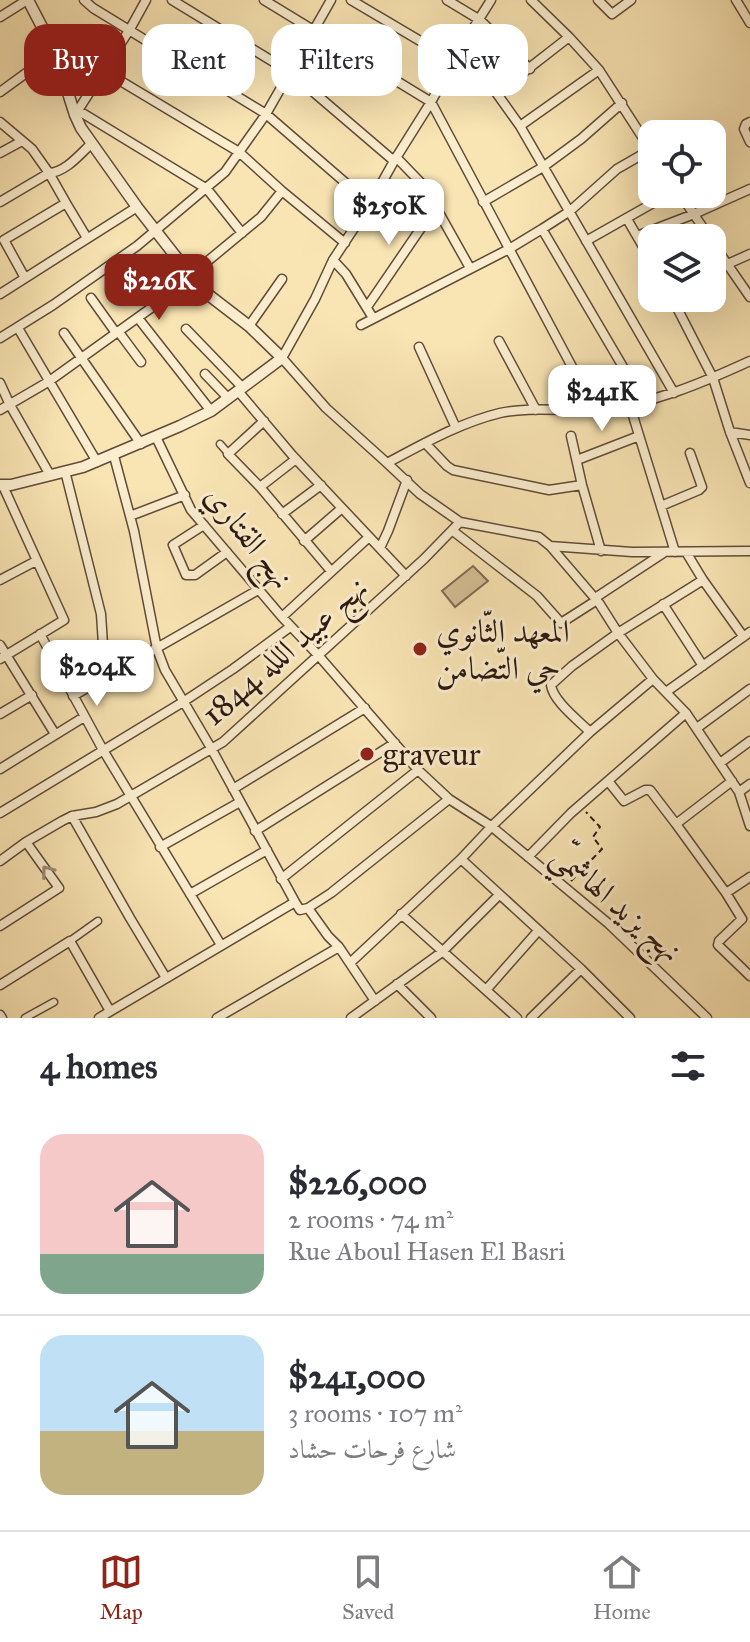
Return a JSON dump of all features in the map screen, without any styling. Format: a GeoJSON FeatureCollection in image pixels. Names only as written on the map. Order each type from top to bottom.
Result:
{"type":"FeatureCollection","features":[{"type":"Feature","properties":{"kind":"street"},"geometry":{"type":"LineString","coordinates":[[0,17],[27,0],[40,24]]}},
{"type":"Feature","properties":{"kind":"street"},"geometry":{"type":"LineString","coordinates":[[84,0],[266,114],[370,204]]}},
{"type":"Feature","properties":{"kind":"street"},"geometry":{"type":"LineString","coordinates":[[126,35],[146,0]]}},
{"type":"Feature","properties":{"kind":"street"},"geometry":{"type":"LineString","coordinates":[[172,0],[271,60]]}},
{"type":"Feature","properties":{"kind":"street"},"geometry":{"type":"LineString","coordinates":[[264,0],[304,24]]}},
{"type":"Feature","properties":{"kind":"street"},"geometry":{"type":"LineString","coordinates":[[317,24],[331,0]]}},
{"type":"Feature","properties":{"kind":"street"},"geometry":{"type":"LineString","coordinates":[[351,0],[418,40]]}},
{"type":"Feature","properties":{"kind":"street"},"geometry":{"type":"LineString","coordinates":[[447,0],[480,20],[530,69],[569,37]]}},
{"type":"Feature","properties":{"kind":"street"},"geometry":{"type":"LineString","coordinates":[[477,24],[491,0]]}},
{"type":"Feature","properties":{"kind":"street"},"geometry":{"type":"LineString","coordinates":[[531,0],[599,70],[638,129]]}},
{"type":"Feature","properties":{"kind":"street"},"geometry":{"type":"LineString","coordinates":[[598,0],[612,14],[631,0]]}},
{"type":"Feature","properties":{"kind":"street"},"geometry":{"type":"LineString","coordinates":[[736,0],[750,23]]}},
{"type":"Feature","properties":{"kind":"street"},"geometry":{"type":"LineString","coordinates":[[520,126],[599,70]]}},
{"type":"Feature","properties":{"kind":"street"},"geometry":{"type":"LineString","coordinates":[[0,92],[24,75]]}},
{"type":"Feature","properties":{"kind":"street"},"geometry":{"type":"LineString","coordinates":[[126,84],[239,152],[345,243]]}},
{"type":"Feature","properties":{"kind":"street"},"geometry":{"type":"LineString","coordinates":[[402,84],[431,102],[595,410]]}},
{"type":"Feature","properties":{"kind":"street"},"geometry":{"type":"LineString","coordinates":[[71,96],[92,143],[191,276],[282,358],[326,408],[433,504],[460,522],[539,537],[550,546],[596,599],[653,679],[697,728],[739,792],[750,826]]}},
{"type":"Feature","properties":{"kind":"street"},"geometry":{"type":"LineString","coordinates":[[77,113],[88,96]]}},
{"type":"Feature","properties":{"kind":"street"},"geometry":{"type":"LineString","coordinates":[[0,338],[159,230],[207,189],[230,167],[276,96]]}},
{"type":"Feature","properties":{"kind":"street"},"geometry":{"type":"LineString","coordinates":[[319,96],[418,179],[470,268]]}},
{"type":"Feature","properties":{"kind":"street"},"geometry":{"type":"LineString","coordinates":[[3,657],[40,634],[67,624],[2,485],[97,462],[141,444],[211,411],[282,358],[333,260],[434,96]]}},
{"type":"Feature","properties":{"kind":"street"},"geometry":{"type":"LineString","coordinates":[[499,96],[520,126],[674,393]]}},
{"type":"Feature","properties":{"kind":"street"},"geometry":{"type":"LineString","coordinates":[[483,202],[543,167],[622,103]]}},
{"type":"Feature","properties":{"kind":"street"},"geometry":{"type":"LineString","coordinates":[[77,113],[207,189],[242,233]]}},
{"type":"Feature","properties":{"kind":"street"},"geometry":{"type":"LineString","coordinates":[[0,122],[32,149],[87,238]]}},
{"type":"Feature","properties":{"kind":"street"},"geometry":{"type":"LineString","coordinates":[[750,122],[744,129],[750,142]]}},
{"type":"Feature","properties":{"kind":"street"},"geometry":{"type":"LineString","coordinates":[[0,153],[22,141]]}},
{"type":"Feature","properties":{"kind":"street"},"geometry":{"type":"LineString","coordinates":[[0,202],[49,173],[63,169],[92,143]]}},
{"type":"Feature","properties":{"kind":"street"},"geometry":{"type":"LineString","coordinates":[[361,325],[509,249],[570,211],[617,169],[638,158]]}},
{"type":"Feature","properties":{"kind":"street"},"geometry":{"type":"LineString","coordinates":[[627,219],[637,236],[750,189]]}},
{"type":"Feature","properties":{"kind":"street"},"geometry":{"type":"LineString","coordinates":[[0,410],[48,382],[138,318],[261,217],[282,191]]}},
{"type":"Feature","properties":{"kind":"street"},"geometry":{"type":"LineString","coordinates":[[25,278],[2,241],[66,203]]}},
{"type":"Feature","properties":{"kind":"street"},"geometry":{"type":"LineString","coordinates":[[367,307],[436,206]]}},
{"type":"Feature","properties":{"kind":"street"},"geometry":{"type":"LineString","coordinates":[[0,294],[137,207]]}},
{"type":"Feature","properties":{"kind":"street"},"geometry":{"type":"LineString","coordinates":[[586,241],[645,208]]}},
{"type":"Feature","properties":{"kind":"street"},"geometry":{"type":"LineString","coordinates":[[690,208],[701,224]]}},
{"type":"Feature","properties":{"kind":"street"},"geometry":{"type":"LineString","coordinates":[[542,229],[643,401]]}},
{"type":"Feature","properties":{"kind":"street"},"geometry":{"type":"LineString","coordinates":[[750,254],[727,264],[750,297]]}},
{"type":"Feature","properties":{"kind":"street"},"geometry":{"type":"LineString","coordinates":[[333,260],[346,274],[373,318]]}},
{"type":"Feature","properties":{"kind":"street"},"geometry":{"type":"LineString","coordinates":[[249,326],[282,279]]}},
{"type":"Feature","properties":{"kind":"street"},"geometry":{"type":"LineString","coordinates":[[91,298],[141,362]]}},
{"type":"Feature","properties":{"kind":"street"},"geometry":{"type":"LineString","coordinates":[[679,312],[713,378],[750,483]]}},
{"type":"Feature","properties":{"kind":"street"},"geometry":{"type":"LineString","coordinates":[[138,318],[211,411]]}},
{"type":"Feature","properties":{"kind":"street"},"geometry":{"type":"LineString","coordinates":[[18,328],[97,462]]}},
{"type":"Feature","properties":{"kind":"street"},"geometry":{"type":"LineString","coordinates":[[186,329],[241,389],[296,459],[406,576]]}},
{"type":"Feature","properties":{"kind":"street"},"geometry":{"type":"LineString","coordinates":[[64,333],[141,444]]}},
{"type":"Feature","properties":{"kind":"street"},"geometry":{"type":"LineString","coordinates":[[499,341],[536,410]]}},
{"type":"Feature","properties":{"kind":"street"},"geometry":{"type":"LineString","coordinates":[[419,347],[456,428]]}},
{"type":"Feature","properties":{"kind":"street"},"geometry":{"type":"LineString","coordinates":[[387,463],[456,428],[501,413],[630,406],[674,393],[750,361]]}},
{"type":"Feature","properties":{"kind":"street"},"geometry":{"type":"LineString","coordinates":[[205,374],[228,398]]}},
{"type":"Feature","properties":{"kind":"street"},"geometry":{"type":"LineString","coordinates":[[0,383],[50,475]]}},
{"type":"Feature","properties":{"kind":"street"},"geometry":{"type":"LineString","coordinates":[[630,406],[661,506],[670,552]]}},
{"type":"Feature","properties":{"kind":"street"},"geometry":{"type":"LineString","coordinates":[[228,453],[264,421]]}},
{"type":"Feature","properties":{"kind":"street"},"geometry":{"type":"LineString","coordinates":[[730,432],[750,435]]}},
{"type":"Feature","properties":{"kind":"street"},"geometry":{"type":"LineString","coordinates":[[571,436],[601,551]]}},
{"type":"Feature","properties":{"kind":"street"},"geometry":{"type":"LineString","coordinates":[[577,460],[639,436]]}},
{"type":"Feature","properties":{"kind":"street","name":"نهج القتاري"},"geometry":{"type":"LineString","coordinates":[[156,437],[189,508],[290,627],[395,743]]}},
{"type":"Feature","properties":{"kind":"street"},"geometry":{"type":"LineString","coordinates":[[425,443],[453,470],[549,490],[582,485]]}},
{"type":"Feature","properties":{"kind":"street"},"geometry":{"type":"LineString","coordinates":[[220,444],[331,571]]}},
{"type":"Feature","properties":{"kind":"street"},"geometry":{"type":"LineString","coordinates":[[661,506],[702,487],[690,453]]}},
{"type":"Feature","properties":{"kind":"street"},"geometry":{"type":"LineString","coordinates":[[114,456],[130,516],[157,649],[165,670],[281,879],[301,907],[339,947],[375,1001]]}},
{"type":"Feature","properties":{"kind":"street"},"geometry":{"type":"LineString","coordinates":[[260,487],[296,459]]}},
{"type":"Feature","properties":{"kind":"street"},"geometry":{"type":"LineString","coordinates":[[65,471],[98,604],[103,645],[116,673]]}},
{"type":"Feature","properties":{"kind":"street"},"geometry":{"type":"LineString","coordinates":[[380,548],[407,480]]}},
{"type":"Feature","properties":{"kind":"street"},"geometry":{"type":"LineString","coordinates":[[282,514],[321,485]]}},
{"type":"Feature","properties":{"kind":"street"},"geometry":{"type":"LineString","coordinates":[[130,516],[185,495]]}},
{"type":"Feature","properties":{"kind":"street"},"geometry":{"type":"LineString","coordinates":[[304,541],[342,508]]}},
{"type":"Feature","properties":{"kind":"street","name":"نهج عبيد اللله 1844"},"geometry":{"type":"LineString","coordinates":[[0,861],[72,816],[107,809],[223,742],[406,576],[460,522]]}},
{"type":"Feature","properties":{"kind":"street"},"geometry":{"type":"LineString","coordinates":[[204,525],[173,545],[186,575],[195,575],[227,552]]}},
{"type":"Feature","properties":{"kind":"street"},"geometry":{"type":"LineString","coordinates":[[453,531],[537,596],[561,623],[670,552]]}},
{"type":"Feature","properties":{"kind":"street"},"geometry":{"type":"LineString","coordinates":[[282,617],[369,537]]}},
{"type":"Feature","properties":{"kind":"street"},"geometry":{"type":"LineString","coordinates":[[550,546],[601,551],[747,551],[750,561]]}},
{"type":"Feature","properties":{"kind":"street"},"geometry":{"type":"LineString","coordinates":[[666,692],[747,634],[703,580],[686,552]]}},
{"type":"Feature","properties":{"kind":"street"},"geometry":{"type":"LineString","coordinates":[[0,580],[36,561]]}},
{"type":"Feature","properties":{"kind":"street"},"geometry":{"type":"LineString","coordinates":[[590,732],[560,702],[551,685],[618,633],[703,580]]}},
{"type":"Feature","properties":{"kind":"street"},"geometry":{"type":"LineString","coordinates":[[73,696],[258,590]]}},
{"type":"Feature","properties":{"kind":"street"},"geometry":{"type":"LineString","coordinates":[[663,604],[703,666]]}},
{"type":"Feature","properties":{"kind":"street"},"geometry":{"type":"LineString","coordinates":[[0,813],[183,702],[290,627]]}},
{"type":"Feature","properties":{"kind":"street"},"geometry":{"type":"LineString","coordinates":[[40,634],[103,750],[221,945]]}},
{"type":"Feature","properties":{"kind":"street"},"geometry":{"type":"LineString","coordinates":[[0,645],[3,657],[32,695],[55,734]]}},
{"type":"Feature","properties":{"kind":"street"},"geometry":{"type":"LineString","coordinates":[[350,963],[590,732],[653,679]]}},
{"type":"Feature","properties":{"kind":"street"},"geometry":{"type":"LineString","coordinates":[[697,728],[750,689]]}},
{"type":"Feature","properties":{"kind":"street"},"geometry":{"type":"LineString","coordinates":[[0,714],[32,695]]}},
{"type":"Feature","properties":{"kind":"street"},"geometry":{"type":"LineString","coordinates":[[233,789],[365,708]]}},
{"type":"Feature","properties":{"kind":"street"},"geometry":{"type":"LineString","coordinates":[[528,857],[580,805],[686,713]]}},
{"type":"Feature","properties":{"kind":"street"},"geometry":{"type":"LineString","coordinates":[[0,769],[84,717]]}},
{"type":"Feature","properties":{"kind":"street"},"geometry":{"type":"LineString","coordinates":[[720,763],[750,741]]}},
{"type":"Feature","properties":{"kind":"street"},"geometry":{"type":"LineString","coordinates":[[255,831],[395,743]]}},
{"type":"Feature","properties":{"kind":"street","name":"نهج يزيد الهاشميّ"},"geometry":{"type":"LineString","coordinates":[[395,743],[449,799],[492,826],[565,887],[649,960],[707,1018]]}},
{"type":"Feature","properties":{"kind":"street"},"geometry":{"type":"LineString","coordinates":[[281,879],[418,770]]}},
{"type":"Feature","properties":{"kind":"street"},"geometry":{"type":"LineString","coordinates":[[608,781],[623,801],[650,790],[676,824],[742,919],[718,944],[750,976]]}},
{"type":"Feature","properties":{"kind":"street"},"geometry":{"type":"LineString","coordinates":[[676,824],[732,781]]}},
{"type":"Feature","properties":{"kind":"street"},"geometry":{"type":"LineString","coordinates":[[739,792],[750,784]]}},
{"type":"Feature","properties":{"kind":"street"},"geometry":{"type":"LineString","coordinates":[[99,1018],[221,945],[331,893],[449,799]]}},
{"type":"Feature","properties":{"kind":"street"},"geometry":{"type":"LineString","coordinates":[[160,847],[240,802]]}},
{"type":"Feature","properties":{"kind":"street"},"geometry":{"type":"LineString","coordinates":[[72,816],[166,978]]}},
{"type":"Feature","properties":{"kind":"street"},"geometry":{"type":"LineString","coordinates":[[0,926],[59,888],[26,842]]}},
{"type":"Feature","properties":{"kind":"street"},"geometry":{"type":"LineString","coordinates":[[190,894],[267,850]]}},
{"type":"Feature","properties":{"kind":"street"},"geometry":{"type":"LineString","coordinates":[[461,859],[581,969],[627,1017]]}},
{"type":"Feature","properties":{"kind":"street"},"geometry":{"type":"LineString","coordinates":[[726,893],[750,877]]}},
{"type":"Feature","properties":{"kind":"street"},"geometry":{"type":"LineString","coordinates":[[351,1018],[442,952],[499,895]]}},
{"type":"Feature","properties":{"kind":"street"},"geometry":{"type":"LineString","coordinates":[[401,914],[517,1018]]}},
{"type":"Feature","properties":{"kind":"street"},"geometry":{"type":"LineString","coordinates":[[0,985],[98,921]]}},
{"type":"Feature","properties":{"kind":"street"},"geometry":{"type":"LineString","coordinates":[[486,990],[538,931]]}},
{"type":"Feature","properties":{"kind":"street"},"geometry":{"type":"LineString","coordinates":[[70,941],[110,1011]]}},
{"type":"Feature","properties":{"kind":"street"},"geometry":{"type":"LineString","coordinates":[[217,1018],[339,947]]}},
{"type":"Feature","properties":{"kind":"street"},"geometry":{"type":"LineString","coordinates":[[531,1018],[581,969]]}},
{"type":"Feature","properties":{"kind":"street"},"geometry":{"type":"LineString","coordinates":[[397,984],[431,1018]]}},
{"type":"Feature","properties":{"kind":"street"},"geometry":{"type":"LineString","coordinates":[[25,1018],[54,1002]]}},
{"type":"Feature","properties":{"kind":"path"},"geometry":{"type":"LineString","coordinates":[[565,887],[602,849],[593,837],[599,826],[580,805]]}},
{"type":"Feature","properties":{"kind":"shaded area"},"geometry":{"type":"Polygon","coordinates":[[[473,566],[488,581],[455,607],[442,591],[473,566]]]}},
{"type":"Feature","properties":{"kind":"place","name":"المعهد الثّانوي حي التّضامن"},"geometry":{"type":"Point","coordinates":[420,649]}},
{"type":"Feature","properties":{"kind":"place","name":"graveur"},"geometry":{"type":"Point","coordinates":[367,754]}}]}
